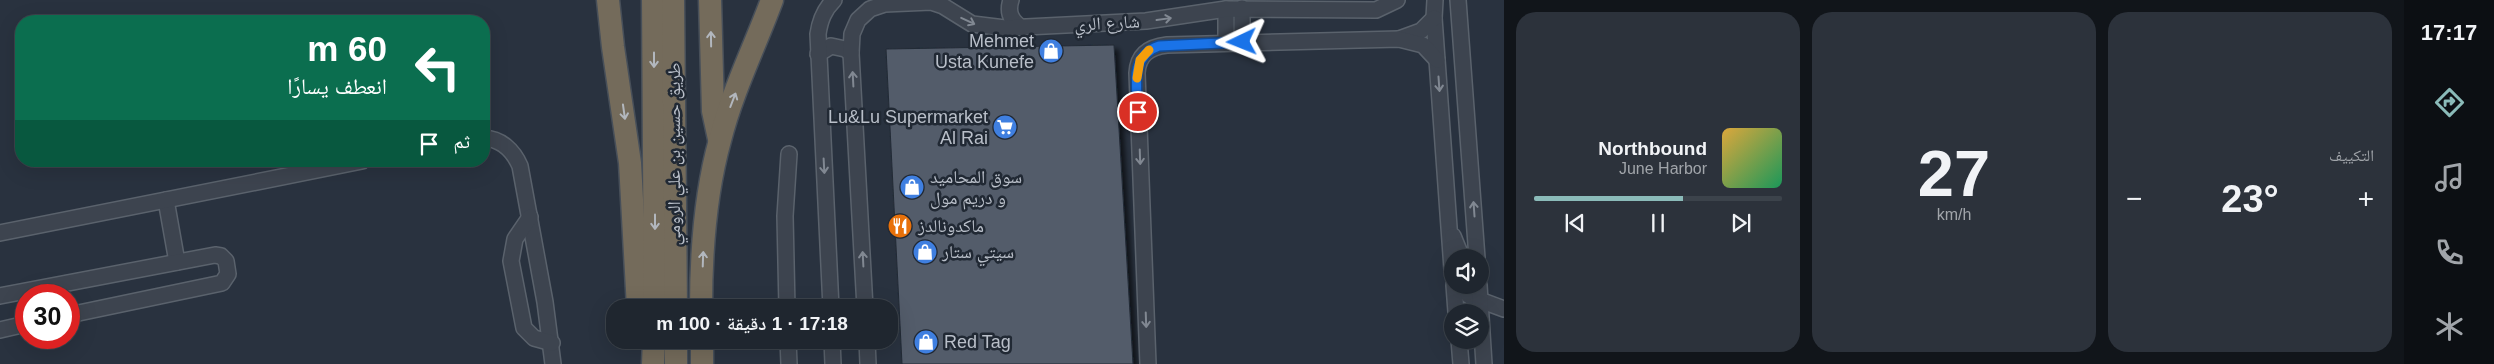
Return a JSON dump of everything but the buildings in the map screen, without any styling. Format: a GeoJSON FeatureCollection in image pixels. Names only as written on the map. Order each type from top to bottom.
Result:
{"type":"FeatureCollection","features":[{"type":"Feature","properties":{"kind":"highway"},"geometry":{"type":"LineString","coordinates":[[599,0],[613,47]]}},
{"type":"Feature","properties":{"kind":"highway"},"geometry":{"type":"LineString","coordinates":[[608,0],[630,163],[638,299]]}},
{"type":"Feature","properties":{"kind":"highway"},"geometry":{"type":"LineString","coordinates":[[613,47],[621,30],[619,0]]}},
{"type":"Feature","properties":{"kind":"highway"},"geometry":{"type":"LineString","coordinates":[[710,0],[713,111],[720,140]]}},
{"type":"Feature","properties":{"kind":"highway"},"geometry":{"type":"LineString","coordinates":[[701,299],[703,243],[709,191],[720,140],[772,0]]}},
{"type":"Feature","properties":{"kind":"highway"},"geometry":{"type":"LineString","coordinates":[[749,62],[786,0]]}},
{"type":"Feature","properties":{"kind":"highway","name":"طريق حسين بن علي الرومي"},"geometry":{"type":"LineString","coordinates":[[655,299],[663,5]]}},
{"type":"Feature","properties":{"kind":"highway","name":"طريق حسين بن علي الرومي"},"geometry":{"type":"LineString","coordinates":[[663,5],[676,299]]}},
{"type":"Feature","properties":{"kind":"highway"},"geometry":{"type":"LineString","coordinates":[[639,349],[640,364]]}},
{"type":"Feature","properties":{"kind":"highway"},"geometry":{"type":"LineString","coordinates":[[653,364],[654,349]]}},
{"type":"Feature","properties":{"kind":"highway"},"geometry":{"type":"LineString","coordinates":[[676,349],[676,364]]}},
{"type":"Feature","properties":{"kind":"highway"},"geometry":{"type":"LineString","coordinates":[[702,349],[702,364]]}},
{"type":"Feature","properties":{"kind":"street"},"geometry":{"type":"LineString","coordinates":[[831,299],[818,54],[820,19],[834,0]]}},
{"type":"Feature","properties":{"kind":"street"},"geometry":{"type":"LineString","coordinates":[[1011,0],[1009,12],[1012,19],[1022,28]]}},
{"type":"Feature","properties":{"kind":"street","name":"شارع الري"},"geometry":{"type":"LineString","coordinates":[[865,299],[851,54],[852,34],[858,20],[870,9],[885,4],[931,2],[943,6],[972,24],[990,27],[1022,28],[1146,21],[1242,8],[1376,10],[1397,0]]}},
{"type":"Feature","properties":{"kind":"street"},"geometry":{"type":"LineString","coordinates":[[1435,0],[1434,18],[1451,249]]}},
{"type":"Feature","properties":{"kind":"street"},"geometry":{"type":"LineString","coordinates":[[1450,0],[1461,41]]}},
{"type":"Feature","properties":{"kind":"street"},"geometry":{"type":"LineString","coordinates":[[1458,0],[1476,249]]}},
{"type":"Feature","properties":{"kind":"street"},"geometry":{"type":"LineString","coordinates":[[1242,8],[1242,42]]}},
{"type":"Feature","properties":{"kind":"street"},"geometry":{"type":"LineString","coordinates":[[1226,9],[1226,42]]}},
{"type":"Feature","properties":{"kind":"street"},"geometry":{"type":"LineString","coordinates":[[1399,39],[1421,31],[1434,18]]}},
{"type":"Feature","properties":{"kind":"street"},"geometry":{"type":"LineString","coordinates":[[1148,364],[1137,66],[1147,51],[1159,46],[1226,42],[1399,39],[1422,45],[1437,60]]}},
{"type":"Feature","properties":{"kind":"street"},"geometry":{"type":"LineString","coordinates":[[818,54],[831,46],[846,49],[851,54]]}},
{"type":"Feature","properties":{"kind":"street"},"geometry":{"type":"LineString","coordinates":[[490,139],[501,142],[517,158],[530,217],[552,343],[553,364]]}},
{"type":"Feature","properties":{"kind":"street"},"geometry":{"type":"LineString","coordinates":[[787,299],[785,216],[789,154]]}},
{"type":"Feature","properties":{"kind":"street"},"geometry":{"type":"LineString","coordinates":[[0,234],[332,167]]}},
{"type":"Feature","properties":{"kind":"street"},"geometry":{"type":"LineString","coordinates":[[166,200],[177,262]]}},
{"type":"Feature","properties":{"kind":"street"},"geometry":{"type":"LineString","coordinates":[[530,217],[515,239],[511,261],[524,328],[534,338],[552,343]]}},
{"type":"Feature","properties":{"kind":"street"},"geometry":{"type":"LineString","coordinates":[[1449,228],[1458,249]]}},
{"type":"Feature","properties":{"kind":"street"},"geometry":{"type":"LineString","coordinates":[[0,296],[177,262],[221,256],[226,261],[228,277],[222,283],[80,313]]}},
{"type":"Feature","properties":{"kind":"street"},"geometry":{"type":"LineString","coordinates":[[1479,294],[1484,364]]}},
{"type":"Feature","properties":{"kind":"street"},"geometry":{"type":"LineString","coordinates":[[1482,294],[1504,309]]}},
{"type":"Feature","properties":{"kind":"street"},"geometry":{"type":"LineString","coordinates":[[0,330],[15,327]]}},
{"type":"Feature","properties":{"kind":"street"},"geometry":{"type":"LineString","coordinates":[[788,349],[788,364]]}},
{"type":"Feature","properties":{"kind":"street"},"geometry":{"type":"LineString","coordinates":[[832,349],[833,364]]}},
{"type":"Feature","properties":{"kind":"street"},"geometry":{"type":"LineString","coordinates":[[867,349],[868,364]]}},
{"type":"Feature","properties":{"kind":"street"},"geometry":{"type":"LineString","coordinates":[[1460,349],[1461,364]]}},
{"type":"Feature","properties":{"kind":"slow traffic"},"geometry":{"type":"LineString","coordinates":[[1137,78],[1137,66],[1142,55],[1149,50]]}},
{"type":"Feature","properties":{"kind":"place","name":"Mehmet Usta Kunefe"},"geometry":{"type":"Point","coordinates":[1051,51]}},
{"type":"Feature","properties":{"kind":"place","name":"Lu&Lu Supermarket Al Rai"},"geometry":{"type":"Point","coordinates":[1005,127]}},
{"type":"Feature","properties":{"kind":"place","name":"سوق المحاميد و دريم مول"},"geometry":{"type":"Point","coordinates":[912,187]}},
{"type":"Feature","properties":{"kind":"place","name":"ماكدونالدز"},"geometry":{"type":"Point","coordinates":[900,226]}},
{"type":"Feature","properties":{"kind":"place","name":"سيتي ستار"},"geometry":{"type":"Point","coordinates":[925,252]}},
{"type":"Feature","properties":{"kind":"place","name":"Red Tag"},"geometry":{"type":"Point","coordinates":[926,342]}},
{"type":"Feature","properties":{"kind":"route"},"geometry":{"type":"LineString","coordinates":[[1138,112],[1137,66],[1142,55],[1147,51],[1159,46],[1242,42]]}}]}
